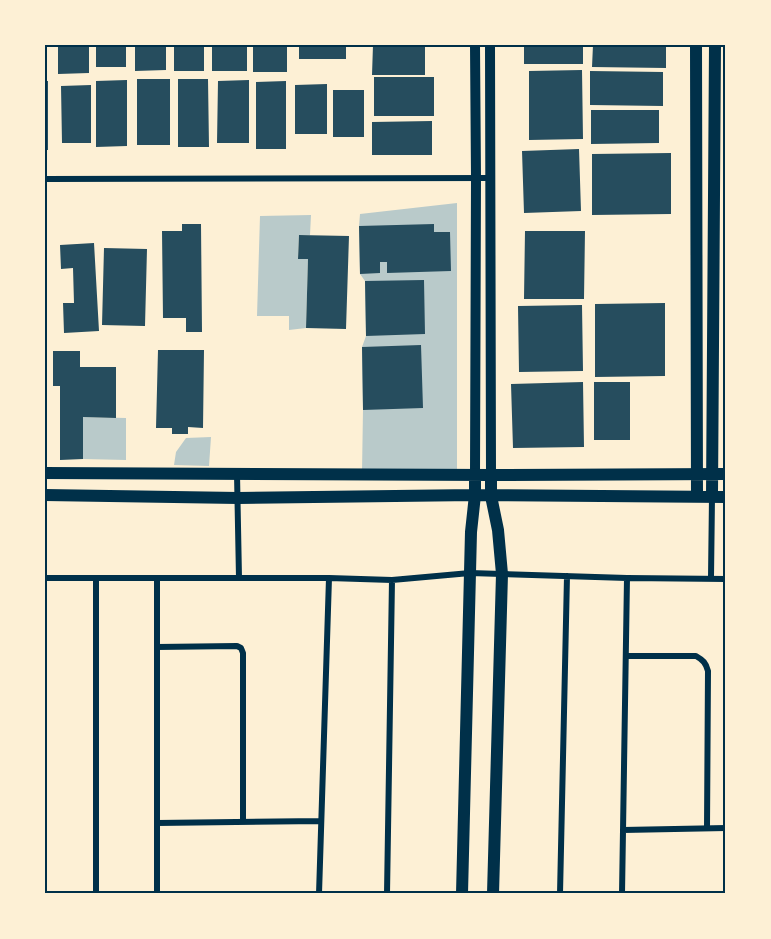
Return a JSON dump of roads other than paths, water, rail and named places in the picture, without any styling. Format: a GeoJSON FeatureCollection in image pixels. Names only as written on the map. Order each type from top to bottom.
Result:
{"type":"FeatureCollection","features":[{"type":"Feature","properties":{"kind":"main road"},"geometry":{"type":"LineString","coordinates":[[696,45],[697,497]]}},
{"type":"Feature","properties":{"kind":"main road"},"geometry":{"type":"LineString","coordinates":[[712,496],[716,45]]}},
{"type":"Feature","properties":{"kind":"main road"},"geometry":{"type":"LineString","coordinates":[[45,473],[726,474]]}},
{"type":"Feature","properties":{"kind":"main road"},"geometry":{"type":"LineString","coordinates":[[462,894],[471,532],[475,475]]}},
{"type":"Feature","properties":{"kind":"main road"},"geometry":{"type":"LineString","coordinates":[[491,475],[491,496],[498,530],[502,574],[493,894]]}},
{"type":"Feature","properties":{"kind":"main road"},"geometry":{"type":"LineString","coordinates":[[45,495],[238,498],[475,495],[726,497]]}},
{"type":"Feature","properties":{"kind":"street"},"geometry":{"type":"LineString","coordinates":[[475,45],[475,475]]}},
{"type":"Feature","properties":{"kind":"street"},"geometry":{"type":"LineString","coordinates":[[490,45],[491,475]]}},
{"type":"Feature","properties":{"kind":"street"},"geometry":{"type":"LineString","coordinates":[[45,179],[491,178]]}},
{"type":"Feature","properties":{"kind":"street"},"geometry":{"type":"LineString","coordinates":[[237,474],[239,578]]}},
{"type":"Feature","properties":{"kind":"street"},"geometry":{"type":"LineString","coordinates":[[711,578],[712,496]]}},
{"type":"Feature","properties":{"kind":"street"},"geometry":{"type":"LineString","coordinates":[[45,578],[392,580],[470,573],[726,579]]}},
{"type":"Feature","properties":{"kind":"street"},"geometry":{"type":"LineString","coordinates":[[560,894],[567,576]]}},
{"type":"Feature","properties":{"kind":"street"},"geometry":{"type":"LineString","coordinates":[[96,578],[96,894]]}},
{"type":"Feature","properties":{"kind":"street"},"geometry":{"type":"LineString","coordinates":[[157,578],[157,894]]}},
{"type":"Feature","properties":{"kind":"street"},"geometry":{"type":"LineString","coordinates":[[319,894],[329,578]]}},
{"type":"Feature","properties":{"kind":"street"},"geometry":{"type":"LineString","coordinates":[[621,894],[627,578]]}},
{"type":"Feature","properties":{"kind":"street"},"geometry":{"type":"LineString","coordinates":[[387,894],[392,580]]}},
{"type":"Feature","properties":{"kind":"street"},"geometry":{"type":"LineString","coordinates":[[157,647],[237,646],[241,648],[243,654],[243,822]]}},
{"type":"Feature","properties":{"kind":"street"},"geometry":{"type":"LineString","coordinates":[[626,656],[696,656],[706,665],[708,671],[707,828]]}},
{"type":"Feature","properties":{"kind":"street"},"geometry":{"type":"LineString","coordinates":[[157,823],[321,821]]}},
{"type":"Feature","properties":{"kind":"street"},"geometry":{"type":"LineString","coordinates":[[622,830],[726,828]]}}]}
